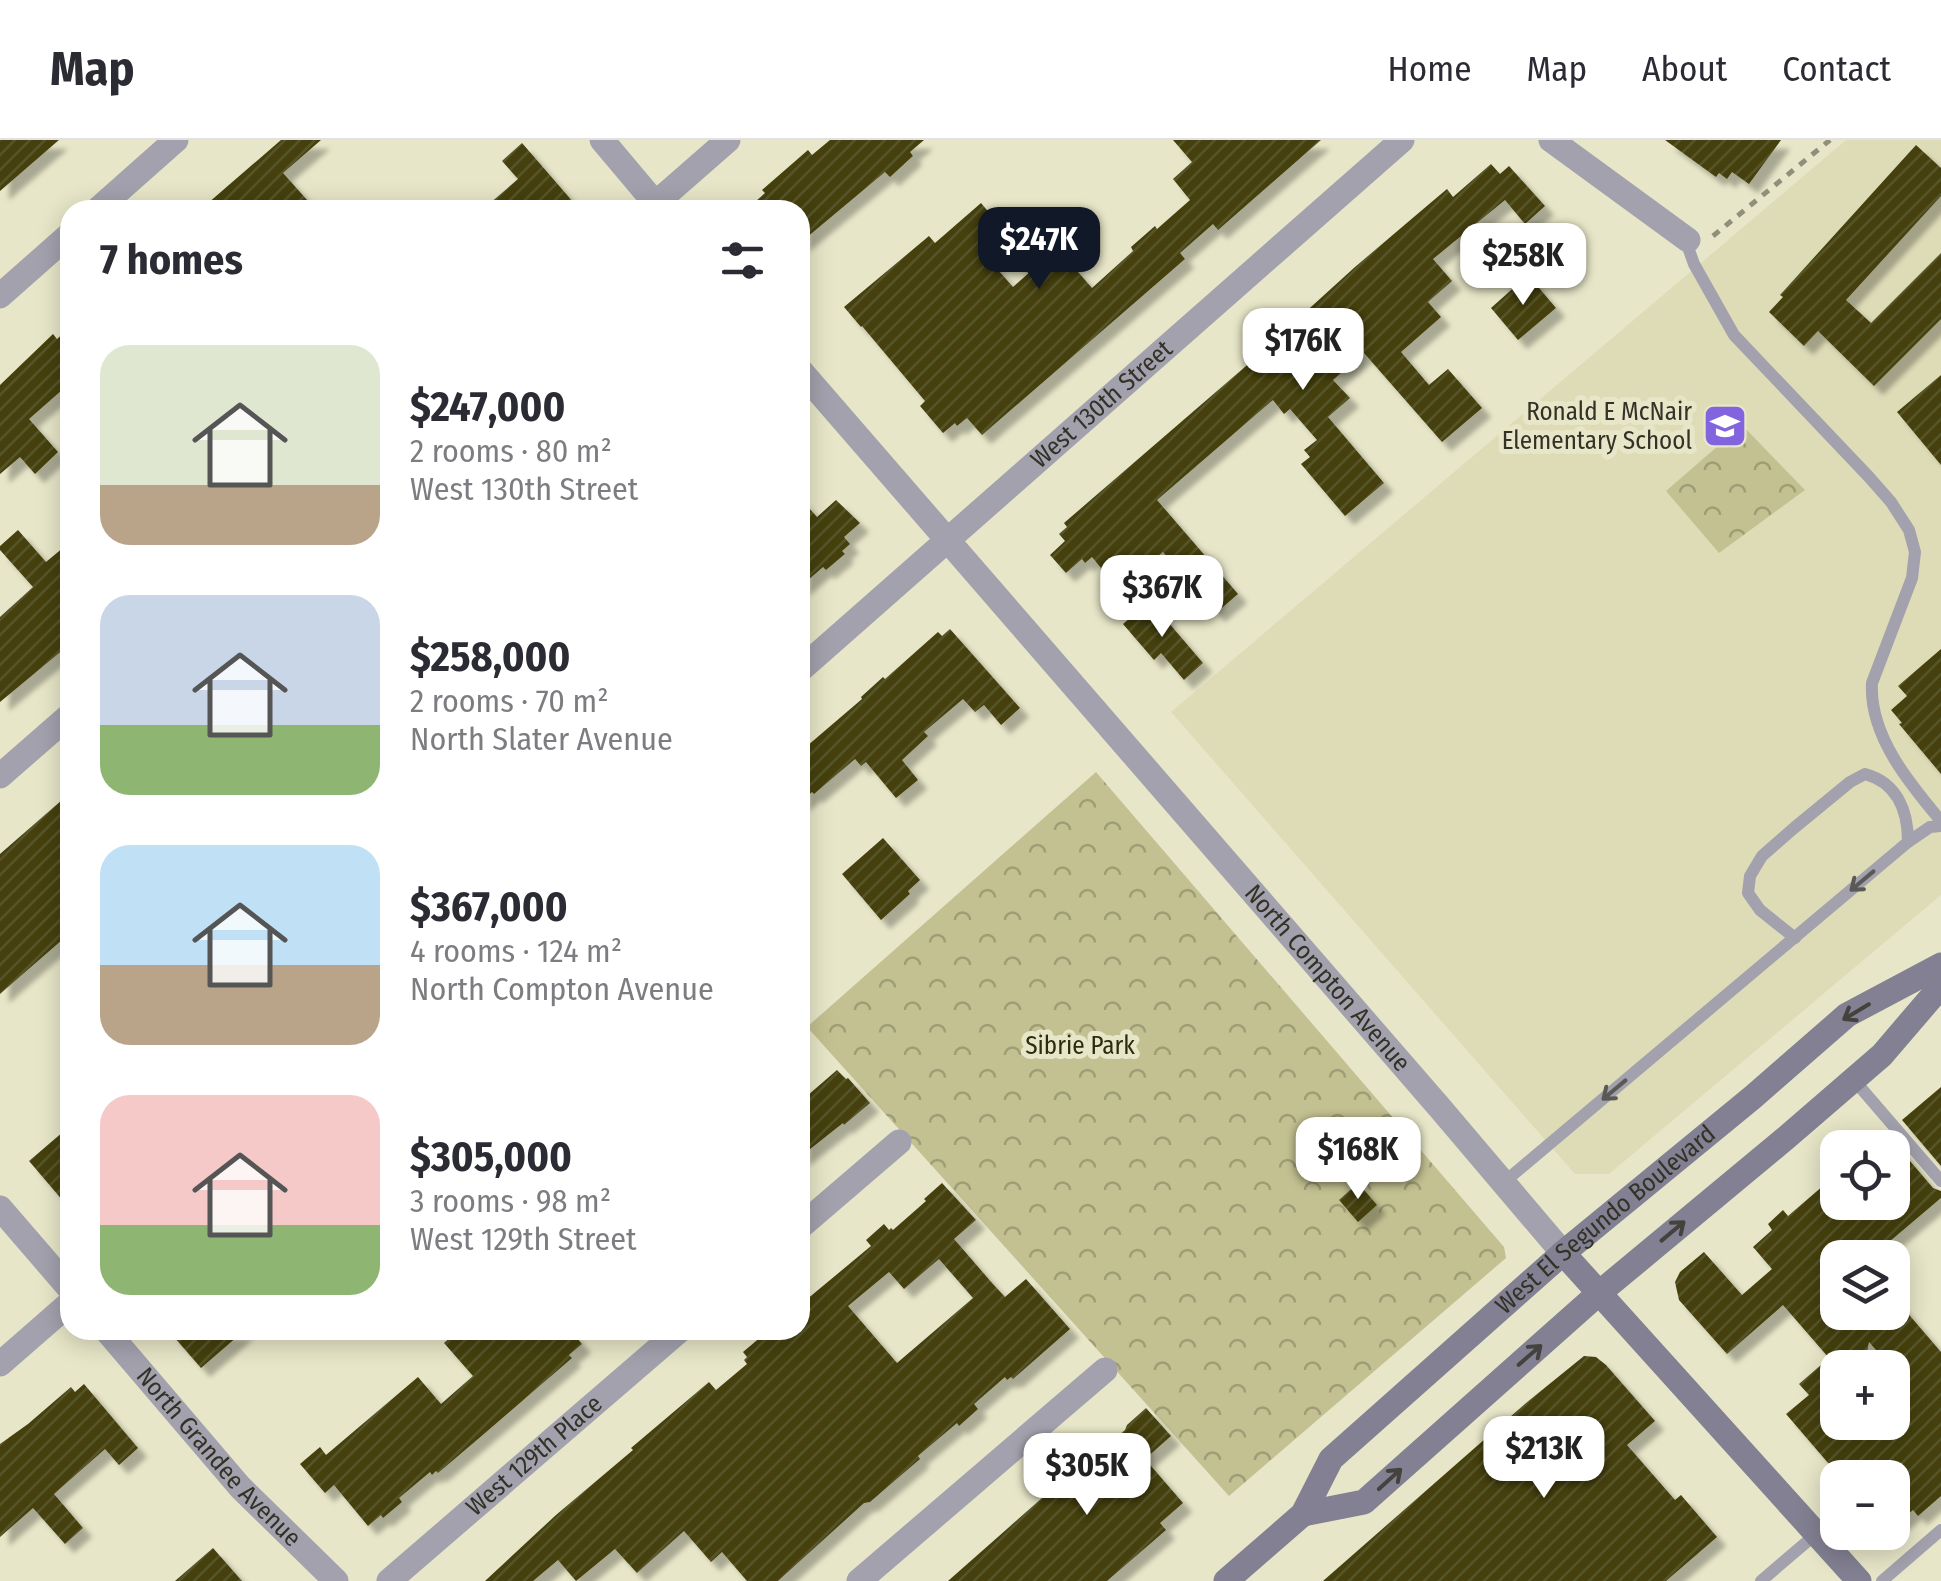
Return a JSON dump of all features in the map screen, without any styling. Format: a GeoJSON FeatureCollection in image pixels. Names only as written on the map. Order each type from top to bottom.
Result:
{"type":"FeatureCollection","features":[{"type":"Feature","properties":{"kind":"main road","name":"West El Segundo Boulevard"},"geometry":{"type":"LineString","coordinates":[[1226,1581],[1303,1514],[1331,1459],[1562,1253],[1848,1015],[1941,965]]}},
{"type":"Feature","properties":{"kind":"main road","name":"West El Segundo Boulevard"},"geometry":{"type":"LineString","coordinates":[[1303,1514],[1364,1502],[1598,1294],[1882,1055],[1941,986]]}},
{"type":"Feature","properties":{"kind":"main road","name":"North Compton Avenue"},"geometry":{"type":"LineString","coordinates":[[1562,1253],[1859,1581]]}},
{"type":"Feature","properties":{"kind":"street"},"geometry":{"type":"LineString","coordinates":[[108,200],[176,140]]}},
{"type":"Feature","properties":{"kind":"street"},"geometry":{"type":"LineString","coordinates":[[602,140],[649,200]]}},
{"type":"Feature","properties":{"kind":"street"},"geometry":{"type":"LineString","coordinates":[[664,200],[728,140]]}},
{"type":"Feature","properties":{"kind":"street","name":"West 130th Street"},"geometry":{"type":"LineString","coordinates":[[810,661],[1402,140]]}},
{"type":"Feature","properties":{"kind":"street"},"geometry":{"type":"LineString","coordinates":[[1551,140],[1688,240]]}},
{"type":"Feature","properties":{"kind":"street"},"geometry":{"type":"LineString","coordinates":[[0,296],[60,243]]}},
{"type":"Feature","properties":{"kind":"street","name":"North Compton Avenue"},"geometry":{"type":"LineString","coordinates":[[810,382],[1562,1253]]}},
{"type":"Feature","properties":{"kind":"street"},"geometry":{"type":"LineString","coordinates":[[0,776],[60,724]]}},
{"type":"Feature","properties":{"kind":"street"},"geometry":{"type":"LineString","coordinates":[[810,1218],[899,1142]]}},
{"type":"Feature","properties":{"kind":"street"},"geometry":{"type":"LineString","coordinates":[[0,1208],[60,1277]]}},
{"type":"Feature","properties":{"kind":"street"},"geometry":{"type":"LineString","coordinates":[[0,1364],[60,1312]]}},
{"type":"Feature","properties":{"kind":"street","name":"North Grandee Avenue"},"geometry":{"type":"LineString","coordinates":[[115,1340],[240,1487],[336,1581]]}},
{"type":"Feature","properties":{"kind":"street","name":"West 129th Place"},"geometry":{"type":"LineString","coordinates":[[388,1581],[668,1340]]}},
{"type":"Feature","properties":{"kind":"street"},"geometry":{"type":"LineString","coordinates":[[859,1581],[1105,1370]]}},
{"type":"Feature","properties":{"kind":"lane"},"geometry":{"type":"LineString","coordinates":[[1503,1183],[1908,842],[1941,824],[1889,747],[1875,719],[1872,697],[1872,683],[1912,578],[1915,552],[1909,530],[1891,502],[1734,335],[1694,264],[1688,240]]}},
{"type":"Feature","properties":{"kind":"lane"},"geometry":{"type":"LineString","coordinates":[[1796,938],[1760,910],[1748,893],[1750,876],[1762,856],[1794,828],[1865,774],[1876,777],[1898,796],[1908,821],[1908,842]]}},
{"type":"Feature","properties":{"kind":"lane"},"geometry":{"type":"LineString","coordinates":[[1854,1080],[1941,1182]]}},
{"type":"Feature","properties":{"kind":"lane"},"geometry":{"type":"LineString","coordinates":[[1882,1581],[1941,1530]]}},
{"type":"Feature","properties":{"kind":"lane"},"geometry":{"type":"LineString","coordinates":[[1761,1581],[1816,1534]]}},
{"type":"Feature","properties":{"kind":"path"},"geometry":{"type":"LineString","coordinates":[[1688,240],[1704,243],[1830,140]]}},
{"type":"Feature","properties":{"kind":"shaded area","name":"Ronald E McNair Elementary School"},"geometry":{"type":"Polygon","coordinates":[[[1846,140],[1941,140],[1941,895],[1609,1174],[1575,1174],[1171,712],[1846,140]]]}},
{"type":"Feature","properties":{"kind":"green space"},"geometry":{"type":"Polygon","coordinates":[[[1742,425],[1805,490],[1719,553],[1666,491],[1742,425]]]}},
{"type":"Feature","properties":{"kind":"green space","name":"Sibrie Park"},"geometry":{"type":"Polygon","coordinates":[[[1096,772],[1504,1247],[1506,1258],[1229,1496],[810,1030],[810,1024],[1096,772]]]}},
{"type":"Feature","properties":{"kind":"building"},"geometry":{"type":"Polygon","coordinates":[[[0,140],[59,140],[0,191],[0,140]]]}},
{"type":"Feature","properties":{"kind":"building"},"geometry":{"type":"Polygon","coordinates":[[[281,140],[321,140],[283,173],[307,200],[212,200],[281,140]]]}},
{"type":"Feature","properties":{"kind":"building"},"geometry":{"type":"Polygon","coordinates":[[[830,140],[924,140],[890,177],[885,172],[810,235],[810,200],[757,200],[765,193],[762,190],[808,150],[812,155],[830,140]]]}},
{"type":"Feature","properties":{"kind":"building"},"geometry":{"type":"Polygon","coordinates":[[[1173,140],[1321,140],[1218,230],[1213,224],[1180,253],[1185,259],[982,435],[967,418],[943,433],[920,406],[925,401],[844,307],[929,236],[935,243],[981,203],[1001,227],[983,243],[988,248],[983,253],[1013,287],[1057,248],[1092,288],[1133,251],[1131,247],[1190,200],[1173,179],[1192,162],[1173,140]]]}},
{"type":"Feature","properties":{"kind":"building"},"geometry":{"type":"Polygon","coordinates":[[[1665,140],[1781,140],[1749,184],[1732,172],[1727,179],[1719,173],[1716,177],[1665,140]]]}},
{"type":"Feature","properties":{"kind":"building"},"geometry":{"type":"Polygon","coordinates":[[[522,143],[571,200],[494,200],[518,179],[502,161],[522,143]]]}},
{"type":"Feature","properties":{"kind":"building"},"geometry":{"type":"Polygon","coordinates":[[[1916,145],[1941,168],[1941,196],[1846,300],[1871,323],[1941,253],[1941,319],[1874,386],[1818,331],[1804,346],[1769,312],[1916,145]]]}},
{"type":"Feature","properties":{"kind":"building"},"geometry":{"type":"Polygon","coordinates":[[[1491,164],[1500,174],[1509,166],[1545,206],[1525,224],[1505,200],[1433,259],[1452,281],[1428,302],[1441,317],[1401,352],[1429,385],[1448,369],[1482,408],[1442,442],[1364,353],[1333,380],[1350,398],[1328,417],[1384,483],[1345,516],[1301,464],[1310,457],[1304,450],[1317,440],[1290,409],[1284,414],[1273,400],[1157,500],[1238,594],[1216,613],[1163,552],[1119,590],[1092,557],[1085,563],[1082,559],[1066,573],[1050,555],[1065,541],[1059,534],[1067,527],[1064,523],[1447,189],[1453,197],[1491,164]]]}},
{"type":"Feature","properties":{"kind":"building"},"geometry":{"type":"Polygon","coordinates":[[[1528,275],[1556,308],[1518,340],[1491,308],[1528,275]]]}},
{"type":"Feature","properties":{"kind":"building"},"geometry":{"type":"Polygon","coordinates":[[[53,334],[57,339],[60,336],[60,392],[29,419],[58,452],[35,474],[20,457],[0,474],[0,385],[53,334]]]}},
{"type":"Feature","properties":{"kind":"building"},"geometry":{"type":"Polygon","coordinates":[[[1941,375],[1941,465],[1897,412],[1941,375]]]}},
{"type":"Feature","properties":{"kind":"building"},"geometry":{"type":"Polygon","coordinates":[[[836,500],[860,523],[844,537],[850,544],[842,551],[845,554],[826,570],[823,567],[810,578],[810,509],[817,517],[836,500]]]}},
{"type":"Feature","properties":{"kind":"building"},"geometry":{"type":"Polygon","coordinates":[[[18,530],[46,562],[60,550],[60,652],[0,702],[0,617],[33,587],[0,546],[18,530]]]}},
{"type":"Feature","properties":{"kind":"building"},"geometry":{"type":"Polygon","coordinates":[[[1150,601],[1203,663],[1184,680],[1161,653],[1154,660],[1123,624],[1150,601]]]}},
{"type":"Feature","properties":{"kind":"building"},"geometry":{"type":"Polygon","coordinates":[[[950,629],[1020,708],[1001,725],[984,705],[975,712],[963,699],[924,732],[928,736],[902,760],[918,780],[896,798],[866,762],[861,766],[855,759],[810,794],[810,743],[938,632],[942,636],[950,629]]]}},
{"type":"Feature","properties":{"kind":"building"},"geometry":{"type":"Polygon","coordinates":[[[1941,649],[1941,774],[1891,710],[1907,696],[1898,686],[1941,649]]]}},
{"type":"Feature","properties":{"kind":"building"},"geometry":{"type":"Polygon","coordinates":[[[60,802],[60,942],[0,994],[0,854],[60,802]]]}},
{"type":"Feature","properties":{"kind":"building"},"geometry":{"type":"Polygon","coordinates":[[[883,838],[920,880],[881,920],[842,874],[883,838]]]}},
{"type":"Feature","properties":{"kind":"building"},"geometry":{"type":"Polygon","coordinates":[[[837,1070],[870,1103],[810,1149],[810,1093],[837,1070]]]}},
{"type":"Feature","properties":{"kind":"building"},"geometry":{"type":"Polygon","coordinates":[[[1941,1087],[1941,1166],[1902,1120],[1941,1087]]]}},
{"type":"Feature","properties":{"kind":"building"},"geometry":{"type":"Polygon","coordinates":[[[60,1135],[60,1197],[29,1161],[60,1135]]]}},
{"type":"Feature","properties":{"kind":"building"},"geometry":{"type":"Polygon","coordinates":[[[1910,1161],[1933,1188],[1941,1191],[1941,1198],[1891,1240],[1820,1240],[1820,1330],[1910,1330],[1910,1316],[1941,1352],[1941,1496],[1918,1516],[1913,1510],[1910,1513],[1910,1460],[1826,1460],[1786,1414],[1809,1395],[1799,1384],[1820,1366],[1820,1440],[1910,1440],[1910,1350],[1876,1350],[1869,1342],[1867,1350],[1822,1350],[1783,1305],[1727,1354],[1679,1300],[1675,1282],[1680,1272],[1704,1252],[1742,1295],[1772,1269],[1753,1247],[1772,1230],[1768,1224],[1783,1210],[1788,1216],[1820,1188],[1820,1220],[1910,1220],[1910,1161]]]}},
{"type":"Feature","properties":{"kind":"building"},"geometry":{"type":"Polygon","coordinates":[[[942,1183],[976,1220],[954,1239],[992,1283],[1005,1297],[1026,1279],[1070,1329],[1013,1379],[1005,1377],[974,1404],[978,1409],[918,1456],[920,1459],[864,1503],[778,1581],[747,1581],[722,1552],[711,1562],[684,1531],[637,1573],[615,1549],[576,1581],[558,1560],[533,1581],[485,1581],[709,1382],[716,1390],[747,1364],[743,1352],[757,1340],[810,1340],[810,1297],[871,1246],[866,1240],[884,1224],[893,1230],[942,1183]],[[939,1259],[904,1289],[889,1272],[848,1306],[897,1363],[973,1298],[939,1259]]]}},
{"type":"Feature","properties":{"kind":"building"},"geometry":{"type":"Polygon","coordinates":[[[1358,1183],[1377,1205],[1358,1222],[1339,1200],[1358,1183]]]}},
{"type":"Feature","properties":{"kind":"building"},"geometry":{"type":"Polygon","coordinates":[[[177,1340],[233,1340],[201,1368],[177,1340]]]}},
{"type":"Feature","properties":{"kind":"building"},"geometry":{"type":"Polygon","coordinates":[[[579,1340],[582,1344],[569,1355],[572,1358],[478,1439],[438,1473],[430,1472],[399,1498],[402,1502],[368,1526],[334,1485],[325,1493],[300,1464],[320,1447],[326,1455],[418,1377],[441,1404],[473,1376],[444,1343],[579,1340]]]}},
{"type":"Feature","properties":{"kind":"building"},"geometry":{"type":"Polygon","coordinates":[[[1584,1356],[1596,1357],[1606,1365],[1655,1421],[1627,1445],[1675,1500],[1681,1495],[1717,1537],[1666,1581],[1323,1581],[1526,1403],[1584,1356]]]}},
{"type":"Feature","properties":{"kind":"building"},"geometry":{"type":"Polygon","coordinates":[[[84,1384],[138,1448],[119,1465],[105,1449],[54,1494],[83,1528],[65,1544],[33,1508],[0,1537],[0,1444],[71,1387],[75,1392],[84,1384]]]}},
{"type":"Feature","properties":{"kind":"building"},"geometry":{"type":"Polygon","coordinates":[[[1146,1408],[1171,1436],[1145,1459],[1183,1503],[1160,1523],[1166,1530],[1107,1581],[948,1581],[1085,1460],[1087,1463],[1125,1430],[1146,1408]]]}},
{"type":"Feature","properties":{"kind":"building"},"geometry":{"type":"Polygon","coordinates":[[[213,1548],[242,1581],[175,1581],[213,1548]]]}},
{"type":"Feature","properties":{"kind":"place","name":"Ronald E McNair Elementary School"},"geometry":{"type":"Point","coordinates":[1725,426]}}]}
